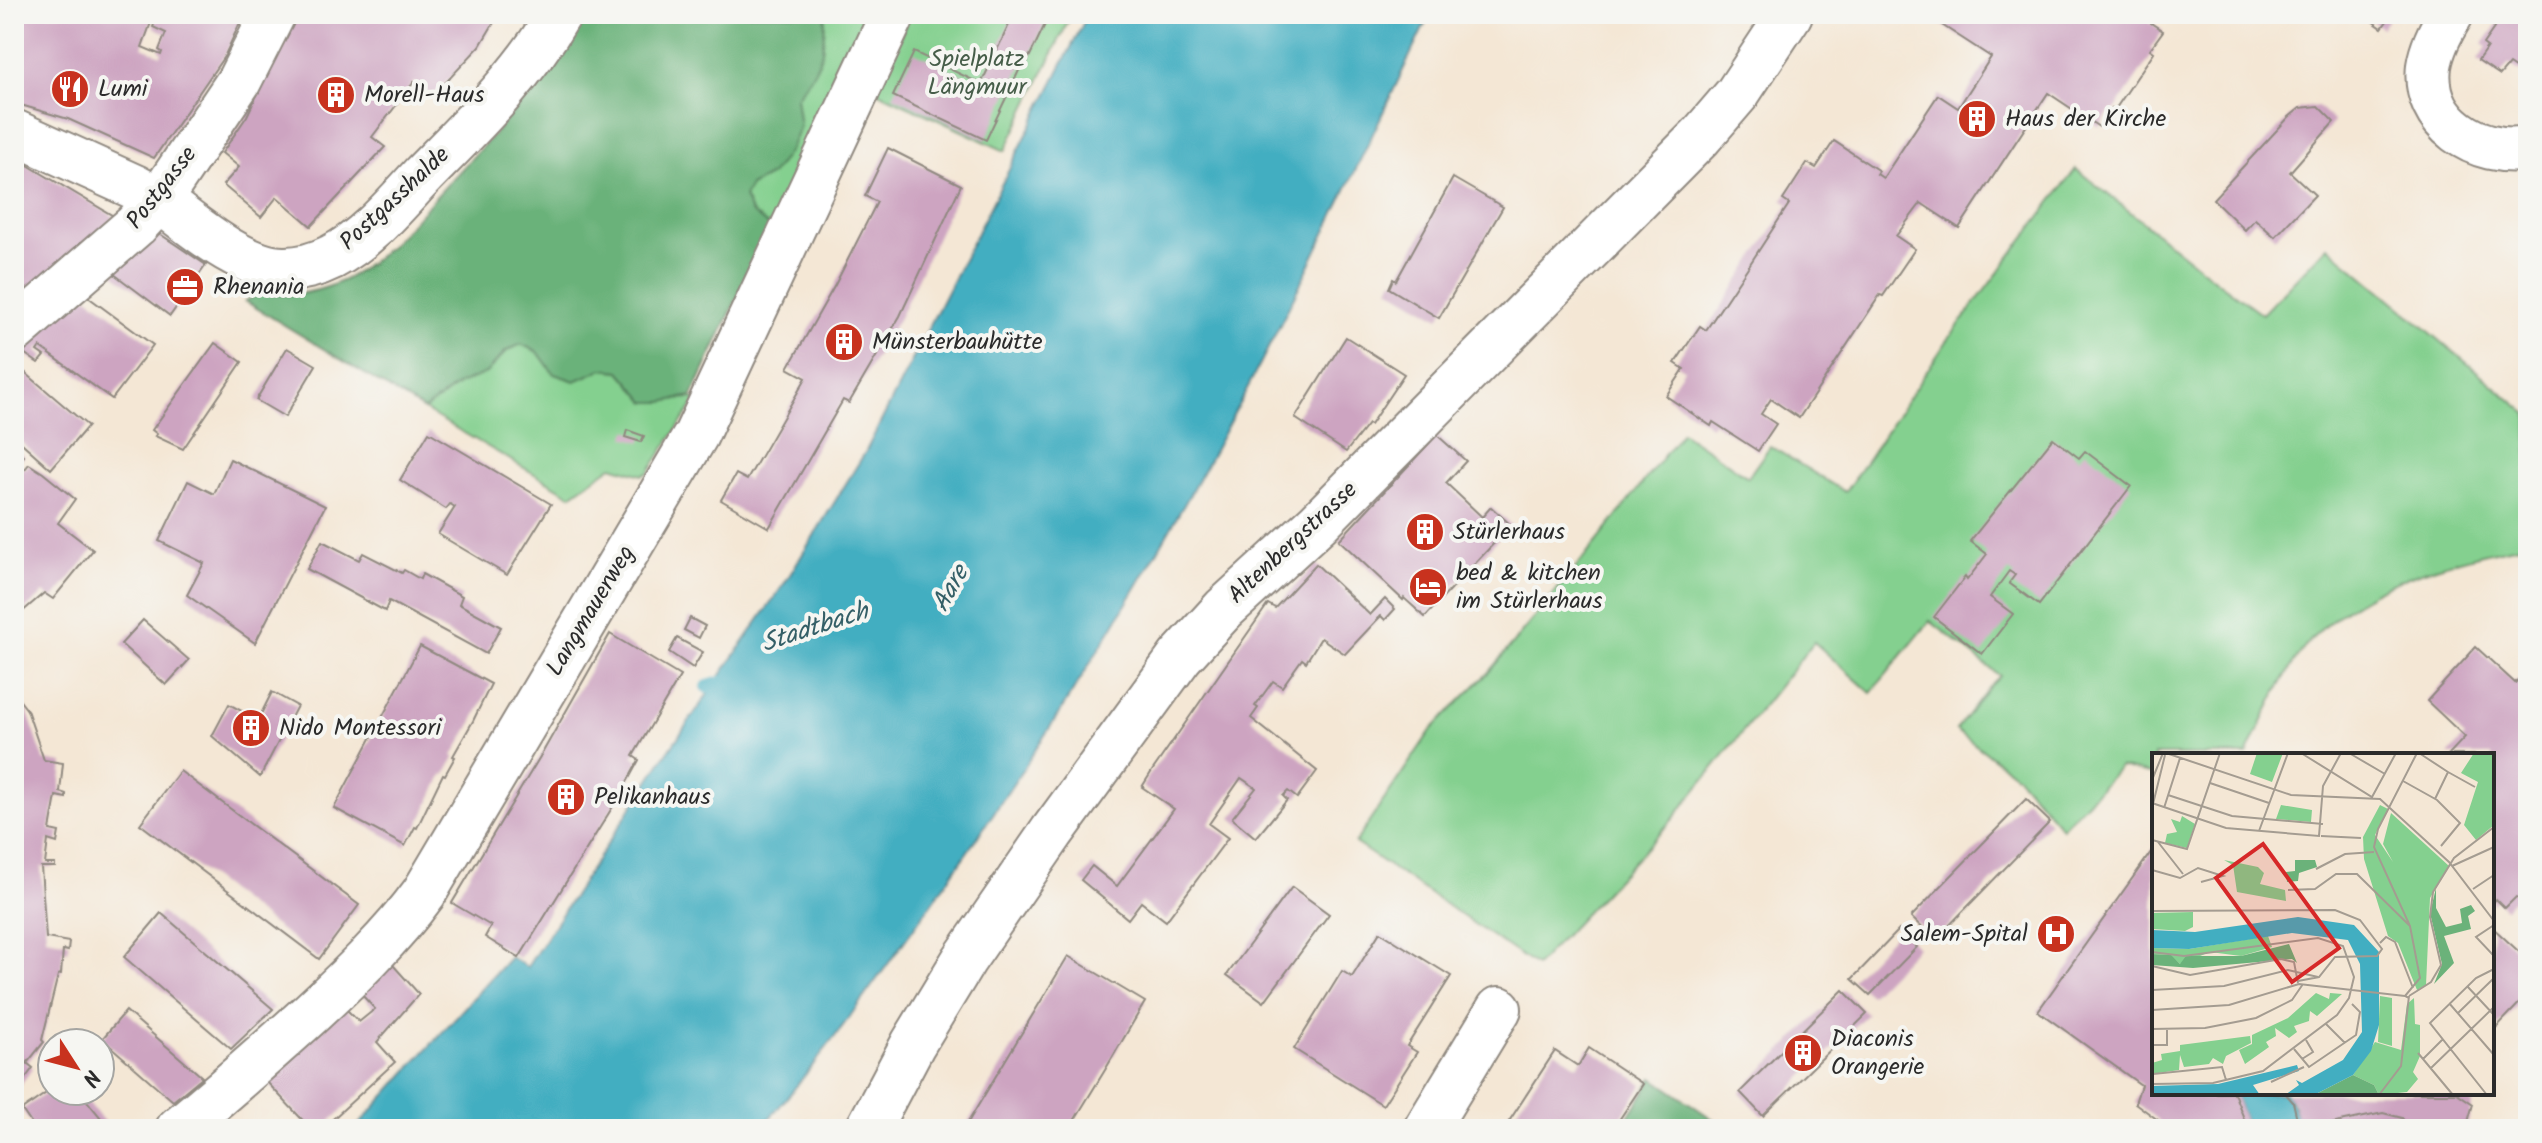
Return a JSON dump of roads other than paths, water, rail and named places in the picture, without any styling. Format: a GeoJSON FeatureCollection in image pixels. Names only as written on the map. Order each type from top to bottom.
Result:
{"type":"FeatureCollection","features":[{"type":"Feature","properties":{"kind":"street","name":"Postgasse"},"geometry":{"type":"LineString","coordinates":[[14,331],[136,225],[159,200],[239,81],[273,14]]}},
{"type":"Feature","properties":{"kind":"street","name":"Postgasshalde"},"geometry":{"type":"LineString","coordinates":[[14,132],[159,200],[239,257],[257,265],[286,269],[310,265],[332,257],[372,227],[496,100],[535,51],[559,14]]}},
{"type":"Feature","properties":{"kind":"street","name":"Langmauerweg"},"geometry":{"type":"LineString","coordinates":[[178,1129],[240,1078],[329,996],[402,923],[424,893],[696,435],[893,14]]}},
{"type":"Feature","properties":{"kind":"street","name":"Altenbergstrasse"},"geometry":{"type":"LineString","coordinates":[[868,1129],[913,1044],[964,960],[1052,832],[1180,657],[1224,609],[1318,523],[1711,126],[1737,94],[1790,14]]}},
{"type":"Feature","properties":{"kind":"street"},"geometry":{"type":"LineString","coordinates":[[2451,14],[2436,41],[2429,68],[2433,98],[2442,117],[2460,135],[2481,145],[2528,148]]}},
{"type":"Feature","properties":{"kind":"street"},"geometry":{"type":"LineString","coordinates":[[1426,1129],[1499,1009]]}},
{"type":"Feature","properties":{"kind":"water","name":"Aare"},"geometry":{"type":"Polygon","coordinates":[[[1088,14],[1430,14],[1304,276],[1223,434],[1100,648],[1012,786],[862,1000],[760,1129],[355,1129],[510,957],[527,967],[665,756],[786,581],[866,451],[1088,14]]]}},
{"type":"Feature","properties":{"kind":"water"},"geometry":{"type":"Polygon","coordinates":[[[2235,1095],[2287,1095],[2298,1118],[2312,1128],[2383,1113],[2402,1118],[2410,1129],[2248,1129],[2235,1095]]]}},
{"type":"Feature","properties":{"kind":"waterway","name":"Stadtbach"},"geometry":{"type":"LineString","coordinates":[[708,687],[734,679]]}},
{"type":"Feature","properties":{"kind":"place","name":"Lumi"},"geometry":{"type":"Point","coordinates":[70,89]}},
{"type":"Feature","properties":{"kind":"place","name":"Morell-Haus"},"geometry":{"type":"Point","coordinates":[336,95]}},
{"type":"Feature","properties":{"kind":"place","name":"Haus der Kirche"},"geometry":{"type":"Point","coordinates":[1977,119]}},
{"type":"Feature","properties":{"kind":"place","name":"Rhenania"},"geometry":{"type":"Point","coordinates":[185,287]}},
{"type":"Feature","properties":{"kind":"place","name":"Münsterbauhütte"},"geometry":{"type":"Point","coordinates":[844,342]}},
{"type":"Feature","properties":{"kind":"place","name":"Stürlerhaus"},"geometry":{"type":"Point","coordinates":[1425,532]}},
{"type":"Feature","properties":{"kind":"place","name":"bed & kitchen im Stürlerhaus"},"geometry":{"type":"Point","coordinates":[1428,587]}},
{"type":"Feature","properties":{"kind":"place","name":"Nido Montessori"},"geometry":{"type":"Point","coordinates":[251,728]}},
{"type":"Feature","properties":{"kind":"place","name":"Pelikanhaus"},"geometry":{"type":"Point","coordinates":[566,797]}},
{"type":"Feature","properties":{"kind":"place","name":"Salem-Spital"},"geometry":{"type":"Point","coordinates":[2056,934]}},
{"type":"Feature","properties":{"kind":"place","name":"Diaconis Orangerie"},"geometry":{"type":"Point","coordinates":[1803,1053]}},
{"type":"Feature","properties":{"kind":"park label","name":"Spielplatz Längmuur"},"geometry":{"type":"Point","coordinates":[977,73]}}]}
